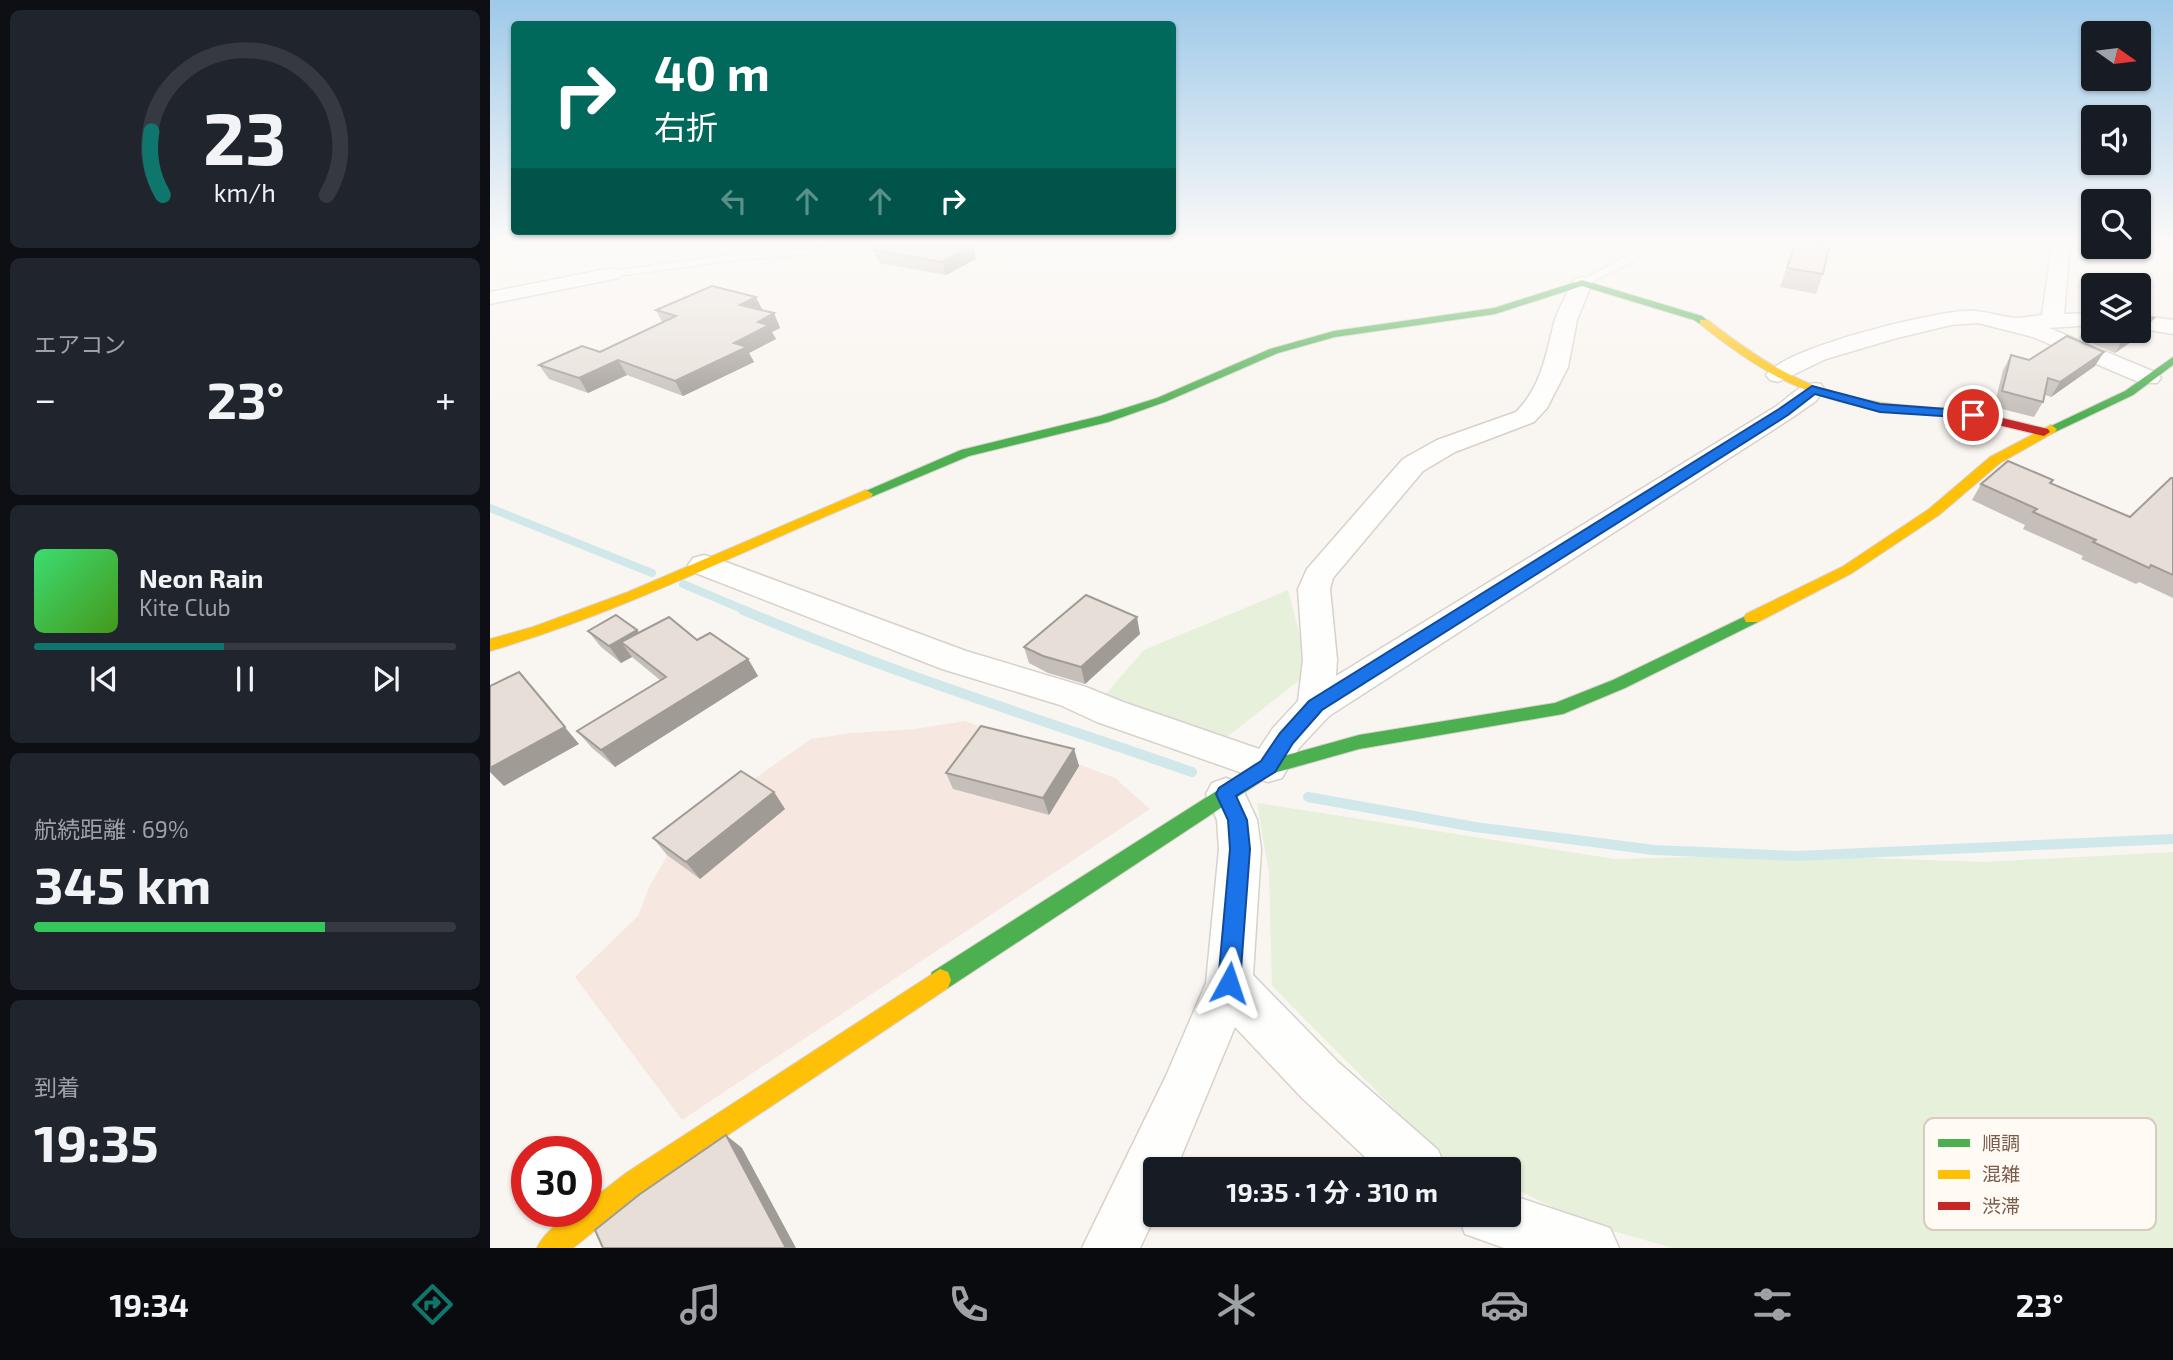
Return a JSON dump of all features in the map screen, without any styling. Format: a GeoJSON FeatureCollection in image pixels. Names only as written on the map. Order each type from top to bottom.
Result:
{"type":"FeatureCollection","features":[{"type":"Feature","properties":{"kind":"street"},"geometry":{"type":"LineString","coordinates":[[490,645],[546,630],[965,453],[1104,418],[1161,400],[1273,351],[1334,334],[1381,325],[1495,311],[1519,303]]}},
{"type":"Feature","properties":{"kind":"street"},"geometry":{"type":"LineString","coordinates":[[1316,706],[1320,660],[1314,589],[1318,576],[1413,465],[1446,446],[1525,417],[1534,408],[1556,367],[1566,320],[1573,303]]}},
{"type":"Feature","properties":{"kind":"street"},"geometry":{"type":"LineString","coordinates":[[1649,303],[1698,318],[1778,375],[1812,390],[1880,408],[1973,415],[2044,432]]}},
{"type":"Feature","properties":{"kind":"street"},"geometry":{"type":"LineString","coordinates":[[2052,321],[2054,303]]}},
{"type":"Feature","properties":{"kind":"street"},"geometry":{"type":"LineString","coordinates":[[1778,375],[1810,356],[1878,336],[1961,317],[1978,317],[2014,324],[2149,378]]}},
{"type":"Feature","properties":{"kind":"street"},"geometry":{"type":"LineString","coordinates":[[2014,324],[2081,320]]}},
{"type":"Feature","properties":{"kind":"street"},"geometry":{"type":"LineString","coordinates":[[2151,323],[2173,327]]}},
{"type":"Feature","properties":{"kind":"street"},"geometry":{"type":"LineString","coordinates":[[551,1248],[635,1182],[814,1061],[1062,903],[1268,767],[1359,741],[1557,709],[1619,684],[1847,570],[1934,512],[1995,460],[2044,432],[2129,393],[2173,360]]}},
{"type":"Feature","properties":{"kind":"street"},"geometry":{"type":"LineString","coordinates":[[1268,767],[1286,738],[1316,706],[1784,412],[1812,390]]}},
{"type":"Feature","properties":{"kind":"street"},"geometry":{"type":"LineString","coordinates":[[704,565],[954,660],[1073,696],[1110,712],[1268,767]]}},
{"type":"Feature","properties":{"kind":"street"},"geometry":{"type":"LineString","coordinates":[[1111,1248],[1184,1094],[1229,983],[1240,849],[1237,820],[1226,794]]}},
{"type":"Feature","properties":{"kind":"street"},"geometry":{"type":"LineString","coordinates":[[1229,983],[1263,1024],[1342,1102],[1405,1157]]}},
{"type":"Feature","properties":{"kind":"street"},"geometry":{"type":"LineString","coordinates":[[1521,1226],[1590,1248]]}},
{"type":"Feature","properties":{"kind":"shaded area"},"geometry":{"type":"Polygon","coordinates":[[[965,721],[1115,778],[1150,809],[682,1120],[575,977],[638,916],[650,885],[684,828],[811,739],[851,733],[915,729],[965,721]]]}},
{"type":"Feature","properties":{"kind":"green space"},"geometry":{"type":"Polygon","coordinates":[[[1288,590],[1302,644],[1302,678],[1227,737],[1104,696],[1144,650],[1288,590]]]}},
{"type":"Feature","properties":{"kind":"green space"},"geometry":{"type":"Polygon","coordinates":[[[1257,803],[1615,859],[1780,855],[1983,862],[2173,852],[2173,1248],[1673,1248],[1588,1224],[1521,1192],[1521,1157],[1440,1155],[1272,986],[1269,873],[1257,803]]]}},
{"type":"Feature","properties":{"kind":"building"},"geometry":{"type":"Polygon","coordinates":[[[672,303],[744,303],[740,305],[774,313],[758,322],[769,325],[734,343],[747,347],[675,381],[618,360],[579,378],[539,365],[582,346],[600,352],[676,316],[656,310],[672,303]]]}},
{"type":"Feature","properties":{"kind":"building"},"geometry":{"type":"Polygon","coordinates":[[[2067,336],[2104,352],[2060,382],[2048,378],[2043,402],[2002,391],[2011,355],[2029,360],[2067,336]]]}},
{"type":"Feature","properties":{"kind":"building"},"geometry":{"type":"Polygon","coordinates":[[[2008,461],[2053,480],[2050,483],[2130,517],[2173,478],[2173,575],[2151,565],[2149,568],[2093,542],[2096,540],[2033,512],[2037,509],[1981,484],[2008,461]]]}},
{"type":"Feature","properties":{"kind":"building"},"geometry":{"type":"Polygon","coordinates":[[[1086,595],[1137,617],[1081,667],[1043,656],[1024,647],[1086,595]]]}},
{"type":"Feature","properties":{"kind":"building"},"geometry":{"type":"Polygon","coordinates":[[[616,615],[637,630],[609,646],[588,631],[616,615]]]}},
{"type":"Feature","properties":{"kind":"building"},"geometry":{"type":"Polygon","coordinates":[[[669,617],[697,640],[710,633],[748,659],[601,750],[577,731],[666,677],[621,642],[669,617]]]}},
{"type":"Feature","properties":{"kind":"building"},"geometry":{"type":"Polygon","coordinates":[[[519,672],[565,727],[490,768],[490,686],[519,672]]]}},
{"type":"Feature","properties":{"kind":"building"},"geometry":{"type":"Polygon","coordinates":[[[981,726],[1074,749],[1043,798],[946,773],[981,726]]]}},
{"type":"Feature","properties":{"kind":"building"},"geometry":{"type":"Polygon","coordinates":[[[741,771],[774,792],[686,862],[653,838],[741,771]]]}},
{"type":"Feature","properties":{"kind":"building"},"geometry":{"type":"Polygon","coordinates":[[[726,1135],[786,1248],[603,1248],[595,1230],[640,1194],[726,1135]]]}},
{"type":"Feature","properties":{"kind":"waterway"},"geometry":{"type":"LineString","coordinates":[[490,508],[652,573]]}},
{"type":"Feature","properties":{"kind":"waterway"},"geometry":{"type":"LineString","coordinates":[[683,584],[747,611]]}},
{"type":"Feature","properties":{"kind":"waterway"},"geometry":{"type":"LineString","coordinates":[[743,610],[910,675],[1192,772]]}},
{"type":"Feature","properties":{"kind":"waterway"},"geometry":{"type":"LineString","coordinates":[[1308,797],[1475,827],[1654,850],[1796,856],[2173,839]]}},
{"type":"Feature","properties":{"kind":"traffic: fast"},"geometry":{"type":"LineString","coordinates":[[866,494],[965,453],[1104,419],[1161,400],[1274,351],[1334,334],[1495,311],[1519,303]]}},
{"type":"Feature","properties":{"kind":"traffic: fast"},"geometry":{"type":"LineString","coordinates":[[1649,303],[1704,322]]}},
{"type":"Feature","properties":{"kind":"traffic: fast"},"geometry":{"type":"LineString","coordinates":[[2051,429],[2129,393],[2173,360]]}},
{"type":"Feature","properties":{"kind":"traffic: fast"},"geometry":{"type":"LineString","coordinates":[[940,980],[1268,767],[1359,742],[1557,709],[1619,684],[1752,618]]}},
{"type":"Feature","properties":{"kind":"traffic: slow"},"geometry":{"type":"LineString","coordinates":[[1704,322],[1754,360],[1796,383],[1853,402],[1912,410]]}},
{"type":"Feature","properties":{"kind":"traffic: slow"},"geometry":{"type":"LineString","coordinates":[[1752,618],[1847,570],[1934,512],[1995,460],[2051,429]]}},
{"type":"Feature","properties":{"kind":"traffic: slow"},"geometry":{"type":"LineString","coordinates":[[490,645],[539,631],[634,595],[866,494]]}},
{"type":"Feature","properties":{"kind":"traffic: slow"},"geometry":{"type":"LineString","coordinates":[[551,1248],[635,1182],[940,980]]}},
{"type":"Feature","properties":{"kind":"traffic: jam"},"geometry":{"type":"LineString","coordinates":[[1912,410],[1973,415],[2044,432]]}},
{"type":"Feature","properties":{"kind":"route"},"geometry":{"type":"LineString","coordinates":[[1229,983],[1240,849],[1237,820],[1226,794],[1268,767],[1286,738],[1316,706],[1784,412],[1812,390],[1880,408],[1973,415]]}}]}
